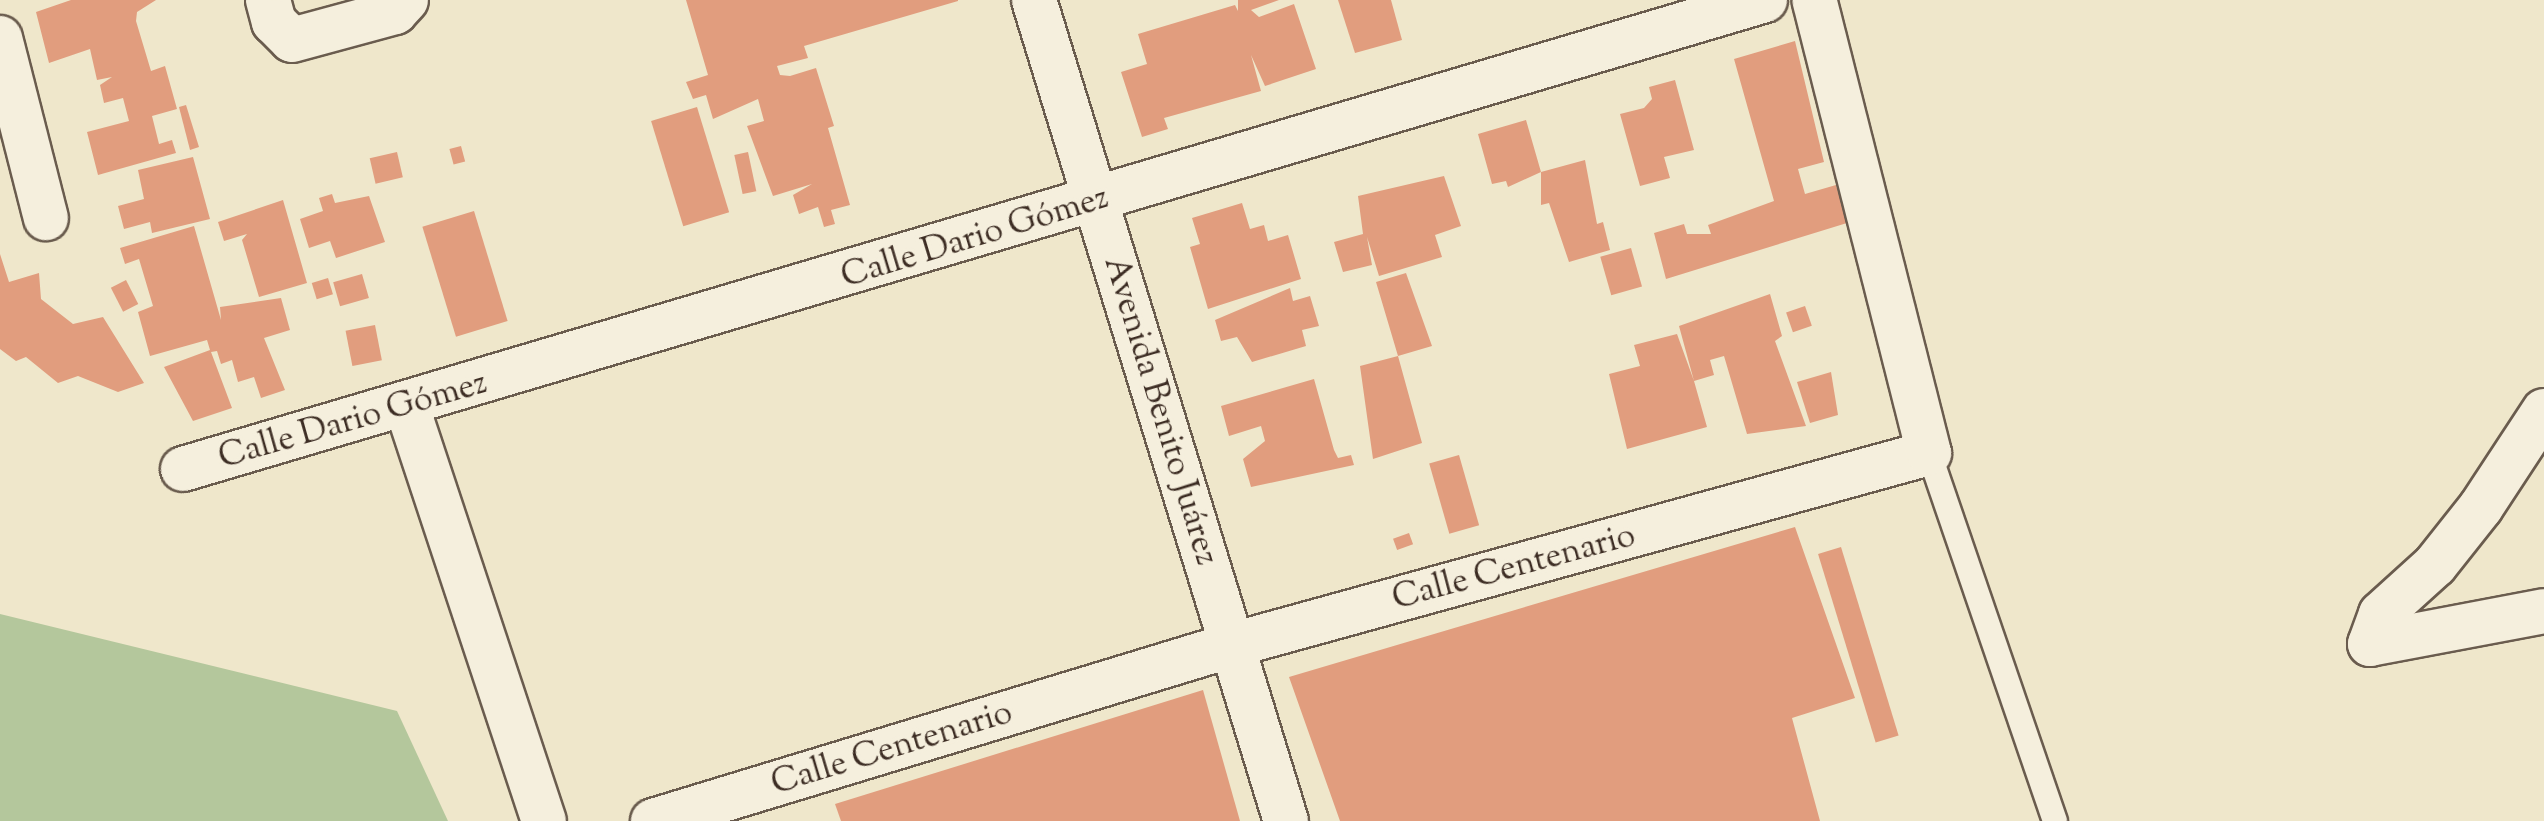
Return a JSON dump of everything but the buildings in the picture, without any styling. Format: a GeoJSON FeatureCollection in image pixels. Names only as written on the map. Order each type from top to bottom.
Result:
{"type":"FeatureCollection","features":[{"type":"Feature","properties":{"kind":"street"},"geometry":{"type":"LineString","coordinates":[[268,0],[274,22],[292,40],[395,12],[406,0]]}},
{"type":"Feature","properties":{"kind":"street","name":"Avenida Benito Juárez"},"geometry":{"type":"LineString","coordinates":[[1034,0],[1286,821]]}},
{"type":"Feature","properties":{"kind":"street","name":"Calle Dario Gómez"},"geometry":{"type":"LineString","coordinates":[[183,469],[407,407],[1765,0]]}},
{"type":"Feature","properties":{"kind":"street"},"geometry":{"type":"LineString","coordinates":[[1814,0],[1929,453]]}},
{"type":"Feature","properties":{"kind":"street"},"geometry":{"type":"LineString","coordinates":[[0,38],[46,218]]}},
{"type":"Feature","properties":{"kind":"street"},"geometry":{"type":"LineString","coordinates":[[407,407],[544,821]]}},
{"type":"Feature","properties":{"kind":"street"},"geometry":{"type":"LineString","coordinates":[[2544,411],[2481,507],[2435,565],[2381,614],[2370,644],[2544,611]]}},
{"type":"Feature","properties":{"kind":"street","name":"Calle Centenario"},"geometry":{"type":"LineString","coordinates":[[653,821],[1232,645],[1929,453]]}},
{"type":"Feature","properties":{"kind":"lane"},"geometry":{"type":"LineString","coordinates":[[1929,453],[2055,821]]}},
{"type":"Feature","properties":{"kind":"green space"},"geometry":{"type":"Polygon","coordinates":[[[0,614],[397,711],[448,821],[0,821],[0,614]]]}}]}
